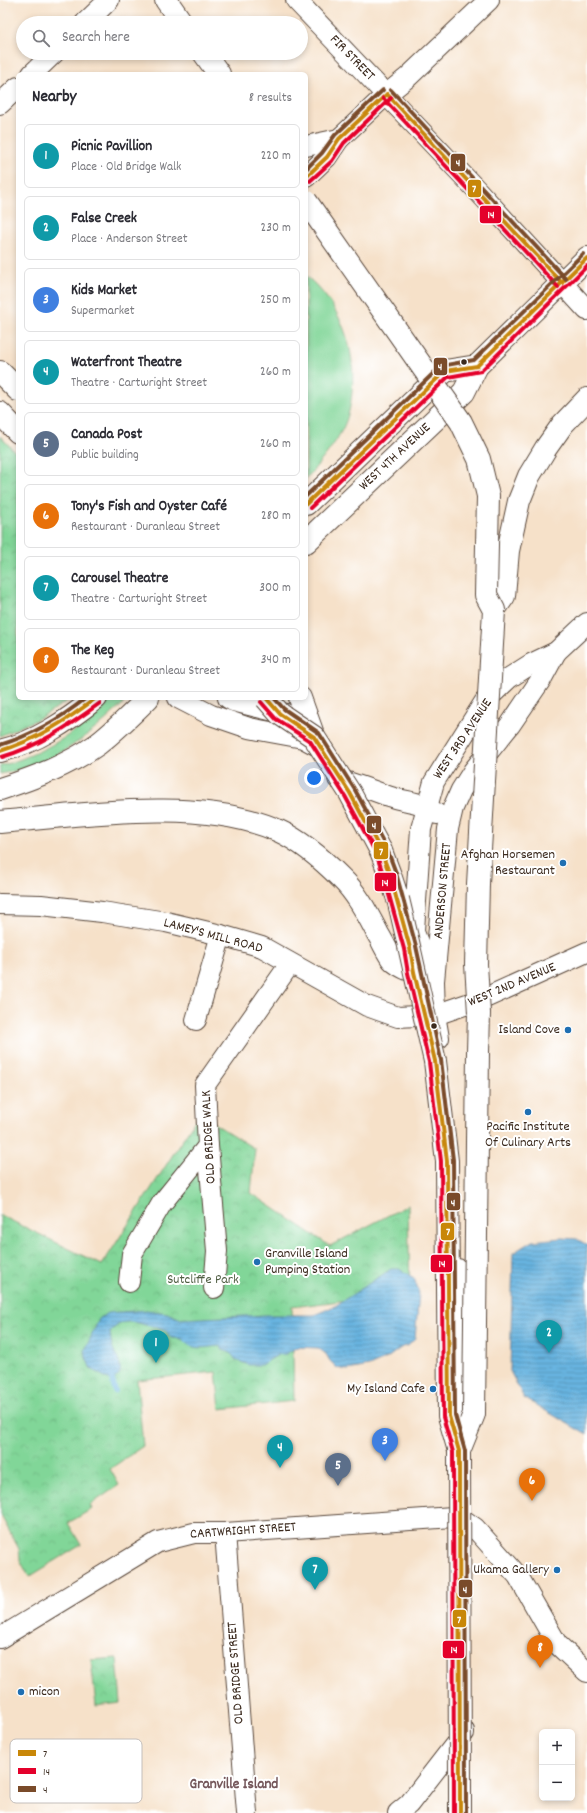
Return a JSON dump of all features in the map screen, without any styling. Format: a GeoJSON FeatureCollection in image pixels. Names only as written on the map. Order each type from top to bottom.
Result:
{"type":"FeatureCollection","features":[{"type":"Feature","properties":{"kind":"main road"},"geometry":{"type":"LineString","coordinates":[[166,0],[177,16]]}},
{"type":"Feature","properties":{"kind":"main road"},"geometry":{"type":"LineString","coordinates":[[209,60],[217,72]]}},
{"type":"Feature","properties":{"kind":"main road"},"geometry":{"type":"LineString","coordinates":[[308,204],[461,422],[479,459],[488,496],[486,595],[494,610],[478,884],[476,964],[479,1013],[474,1414],[459,1451]]}},
{"type":"Feature","properties":{"kind":"main road","name":"WEST 4TH AVENUE"},"geometry":{"type":"LineString","coordinates":[[308,540],[464,392],[477,366],[587,258]]}},
{"type":"Feature","properties":{"kind":"main road","name":"WEST 4TH AVENUE"},"geometry":{"type":"LineString","coordinates":[[308,502],[445,371],[477,366]]}},
{"type":"Feature","properties":{"kind":"main road"},"geometry":{"type":"LineString","coordinates":[[0,372],[16,388]]}},
{"type":"Feature","properties":{"kind":"main road"},"geometry":{"type":"LineString","coordinates":[[494,610],[504,596],[508,551],[519,501],[529,476],[563,424],[587,399]]}},
{"type":"Feature","properties":{"kind":"main road"},"geometry":{"type":"LineString","coordinates":[[0,413],[16,430]]}},
{"type":"Feature","properties":{"kind":"main road"},"geometry":{"type":"LineString","coordinates":[[0,751],[20,746],[50,732],[93,700]]}},
{"type":"Feature","properties":{"kind":"main road"},"geometry":{"type":"LineString","coordinates":[[0,789],[30,779],[65,764],[98,744],[146,700]]}},
{"type":"Feature","properties":{"kind":"main road"},"geometry":{"type":"LineString","coordinates":[[268,700],[280,714],[311,734]]}},
{"type":"Feature","properties":{"kind":"main road"},"geometry":{"type":"LineString","coordinates":[[301,700],[311,734],[350,792],[381,851],[390,875],[398,899],[410,948],[434,1061],[447,1161],[449,1416],[459,1451],[460,1813]]}},
{"type":"Feature","properties":{"kind":"main road"},"geometry":{"type":"LineString","coordinates":[[0,822],[157,810],[219,815],[249,821],[279,831],[305,846],[327,864],[346,883],[369,915],[394,961],[414,972]]}},
{"type":"Feature","properties":{"kind":"street"},"geometry":{"type":"LineString","coordinates":[[92,16],[109,0]]}},
{"type":"Feature","properties":{"kind":"street","name":"FIR STREET"},"geometry":{"type":"LineString","coordinates":[[296,0],[476,188],[587,310]]}},
{"type":"Feature","properties":{"kind":"street"},"geometry":{"type":"LineString","coordinates":[[308,175],[327,157],[339,139],[387,94],[403,82],[489,0]]}},
{"type":"Feature","properties":{"kind":"street"},"geometry":{"type":"LineString","coordinates":[[34,72],[47,60]]}},
{"type":"Feature","properties":{"kind":"street"},"geometry":{"type":"LineString","coordinates":[[0,104],[16,89]]}},
{"type":"Feature","properties":{"kind":"street"},"geometry":{"type":"LineString","coordinates":[[308,146],[339,139]]}},
{"type":"Feature","properties":{"kind":"street","name":"WEST 3RD AVENUE"},"geometry":{"type":"LineString","coordinates":[[414,930],[421,829],[434,782],[485,701],[509,678],[531,664],[556,652],[587,623]]}},
{"type":"Feature","properties":{"kind":"street","name":"WEST 3RD AVENUE"},"geometry":{"type":"LineString","coordinates":[[448,829],[452,808],[461,790],[473,771],[510,724],[542,678],[556,652]]}},
{"type":"Feature","properties":{"kind":"street"},"geometry":{"type":"LineString","coordinates":[[182,700],[211,715],[241,726],[303,738],[311,734],[286,714],[231,700]]}},
{"type":"Feature","properties":{"kind":"street","name":"ANDERSON STREET"},"geometry":{"type":"LineString","coordinates":[[292,700],[338,779],[369,847],[414,930],[434,981]]}},
{"type":"Feature","properties":{"kind":"street","name":"ANDERSON STREET"},"geometry":{"type":"LineString","coordinates":[[338,779],[427,806],[439,815],[448,829],[434,981],[435,1015],[450,1091],[463,1384],[460,1683],[464,1733],[409,1804],[398,1813]]}},
{"type":"Feature","properties":{"kind":"street","name":"LAMEY'S MILL ROAD"},"geometry":{"type":"LineString","coordinates":[[0,904],[41,905],[102,912],[166,922],[221,935],[262,947],[367,1006],[398,1017],[435,1015]]}},
{"type":"Feature","properties":{"kind":"street"},"geometry":{"type":"LineString","coordinates":[[196,1020],[221,935]]}},
{"type":"Feature","properties":{"kind":"street","name":"WEST 2ND AVENUE"},"geometry":{"type":"LineString","coordinates":[[435,1015],[492,996],[587,952]]}},
{"type":"Feature","properties":{"kind":"street","name":"OLD BRIDGE WALK"},"geometry":{"type":"LineString","coordinates":[[214,1288],[217,1251],[208,1146],[205,1085],[290,964]]}},
{"type":"Feature","properties":{"kind":"street"},"geometry":{"type":"LineString","coordinates":[[129,1282],[132,1254],[162,1203],[208,1146]]}},
{"type":"Feature","properties":{"kind":"street"},"geometry":{"type":"LineString","coordinates":[[462,1510],[474,1517],[491,1546],[518,1576],[557,1644],[587,1672]]}},
{"type":"Feature","properties":{"kind":"street","name":"CARTWRIGHT STREET"},"geometry":{"type":"LineString","coordinates":[[0,1638],[158,1542],[194,1533],[225,1533],[462,1510]]}},
{"type":"Feature","properties":{"kind":"street","name":"OLD BRIDGE STREET"},"geometry":{"type":"LineString","coordinates":[[225,1533],[247,1813]]}},
{"type":"Feature","properties":{"kind":"green space"},"geometry":{"type":"Polygon","coordinates":[[[308,278],[318,287],[337,313],[349,343],[352,359],[352,392],[348,417],[330,449],[308,476],[308,278]]]}},
{"type":"Feature","properties":{"kind":"green space"},"geometry":{"type":"Polygon","coordinates":[[[0,436],[16,453],[16,700],[69,700],[38,719],[0,736],[0,436]]]}},
{"type":"Feature","properties":{"kind":"green space"},"geometry":{"type":"Polygon","coordinates":[[[111,700],[127,700],[86,736],[55,756],[20,769],[0,774],[0,766],[33,754],[64,738],[83,725],[111,700]]]}},
{"type":"Feature","properties":{"kind":"green space","name":"Sutcliffe Park"},"geometry":{"type":"Polygon","coordinates":[[[199,1114],[255,1149],[251,1193],[330,1246],[408,1205],[410,1292],[292,1307],[294,1401],[220,1409],[216,1372],[137,1380],[143,1446],[110,1469],[119,1485],[90,1505],[92,1509],[68,1523],[81,1545],[29,1577],[20,1560],[19,1549],[0,1514],[0,1215],[102,1265],[199,1114]]]}},
{"type":"Feature","properties":{"kind":"green space"},"geometry":{"type":"Polygon","coordinates":[[[117,1658],[121,1703],[96,1706],[91,1660],[117,1658]]]}},
{"type":"Feature","properties":{"kind":"water"},"geometry":{"type":"Polygon","coordinates":[[[561,1238],[577,1239],[587,1245],[587,1435],[524,1398],[510,1371],[513,1253],[532,1241],[561,1238]]]}},
{"type":"Feature","properties":{"kind":"water"},"geometry":{"type":"Polygon","coordinates":[[[391,1269],[399,1269],[414,1278],[419,1293],[415,1339],[409,1345],[402,1347],[387,1358],[369,1366],[348,1370],[337,1368],[326,1354],[318,1348],[297,1347],[286,1354],[278,1355],[261,1365],[249,1365],[236,1360],[229,1351],[222,1349],[220,1346],[199,1348],[190,1346],[182,1339],[171,1338],[166,1331],[161,1328],[134,1322],[122,1323],[110,1333],[112,1347],[120,1367],[119,1375],[116,1378],[110,1380],[91,1369],[86,1358],[85,1350],[99,1319],[107,1313],[147,1310],[167,1313],[181,1319],[266,1315],[314,1315],[335,1306],[391,1269]]]}},
{"type":"Feature","properties":{"kind":"waterway"},"geometry":{"type":"LineString","coordinates":[[112,1379],[115,1391]]}},
{"type":"Feature","properties":{"kind":"transit line","name":"4"},"geometry":{"type":"LineString","coordinates":[[308,167],[322,153],[335,135],[383,90]]}},
{"type":"Feature","properties":{"kind":"transit line","name":"4"},"geometry":{"type":"LineString","coordinates":[[391,90],[566,279]]}},
{"type":"Feature","properties":{"kind":"transit line","name":"7"},"geometry":{"type":"LineString","coordinates":[[387,94],[562,283]]}},
{"type":"Feature","properties":{"kind":"transit line","name":"7"},"geometry":{"type":"LineString","coordinates":[[308,175],[327,157],[339,139],[387,94]]}},
{"type":"Feature","properties":{"kind":"transit line","name":"14"},"geometry":{"type":"LineString","coordinates":[[383,98],[558,287]]}},
{"type":"Feature","properties":{"kind":"transit line","name":"14"},"geometry":{"type":"LineString","coordinates":[[310,181],[332,161],[344,143],[391,98]]}},
{"type":"Feature","properties":{"kind":"transit line","name":"4"},"geometry":{"type":"LineString","coordinates":[[308,494],[441,366],[474,360],[583,254]]}},
{"type":"Feature","properties":{"kind":"transit line","name":"7"},"geometry":{"type":"LineString","coordinates":[[308,502],[445,371],[477,366],[587,258]]}},
{"type":"Feature","properties":{"kind":"transit line","name":"14"},"geometry":{"type":"LineString","coordinates":[[310,508],[448,377],[481,371],[587,266]]}},
{"type":"Feature","properties":{"kind":"transit line","name":"4"},"geometry":{"type":"LineString","coordinates":[[0,745],[45,726],[83,700]]}},
{"type":"Feature","properties":{"kind":"transit line","name":"7"},"geometry":{"type":"LineString","coordinates":[[0,751],[13,747],[50,729],[93,700]]}},
{"type":"Feature","properties":{"kind":"transit line","name":"7"},"geometry":{"type":"LineString","coordinates":[[268,700],[280,714],[314,737],[350,793],[381,851],[390,875],[410,948],[414,972],[435,1061],[447,1161],[449,1416],[459,1451],[460,1813]]}},
{"type":"Feature","properties":{"kind":"transit line","name":"4"},"geometry":{"type":"LineString","coordinates":[[276,700],[284,709],[319,733],[355,790],[387,849],[396,873],[416,946],[441,1060],[453,1160],[455,1415],[465,1451],[466,1813]]}},
{"type":"Feature","properties":{"kind":"transit line","name":"14"},"geometry":{"type":"LineString","coordinates":[[261,702],[276,719],[310,741],[345,796],[376,853],[404,949],[408,973],[429,1062],[441,1161],[443,1417],[453,1452],[454,1813]]}},
{"type":"Feature","properties":{"kind":"transit line","name":"14"},"geometry":{"type":"LineString","coordinates":[[2,757],[41,741],[77,720],[100,703]]}},
{"type":"Feature","properties":{"kind":"place","name":"Afghan Horsemen Restaurant"},"geometry":{"type":"Point","coordinates":[563,863]}},
{"type":"Feature","properties":{"kind":"place","name":"Island Cove"},"geometry":{"type":"Point","coordinates":[568,1030]}},
{"type":"Feature","properties":{"kind":"place","name":"Pacific Institute Of Culinary Arts"},"geometry":{"type":"Point","coordinates":[528,1112]}},
{"type":"Feature","properties":{"kind":"place","name":"Granville Island Pumping Station"},"geometry":{"type":"Point","coordinates":[257,1262]}},
{"type":"Feature","properties":{"kind":"place","name":"False Creek"},"geometry":{"type":"Point","coordinates":[549,1353]}},
{"type":"Feature","properties":{"kind":"place","name":"Picnic Pavillion"},"geometry":{"type":"Point","coordinates":[156,1363]}},
{"type":"Feature","properties":{"kind":"place","name":"My Island Cafe"},"geometry":{"type":"Point","coordinates":[433,1389]}},
{"type":"Feature","properties":{"kind":"place","name":"Kids Market"},"geometry":{"type":"Point","coordinates":[385,1461]}},
{"type":"Feature","properties":{"kind":"place","name":"Waterfront Theatre"},"geometry":{"type":"Point","coordinates":[280,1468]}},
{"type":"Feature","properties":{"kind":"place","name":"Canada Post"},"geometry":{"type":"Point","coordinates":[338,1486]}},
{"type":"Feature","properties":{"kind":"place","name":"Tony's Fish and Oyster Café"},"geometry":{"type":"Point","coordinates":[532,1501]}},
{"type":"Feature","properties":{"kind":"place","name":"Ukama Gallery"},"geometry":{"type":"Point","coordinates":[557,1570]}},
{"type":"Feature","properties":{"kind":"place","name":"Carousel Theatre"},"geometry":{"type":"Point","coordinates":[315,1590]}},
{"type":"Feature","properties":{"kind":"place","name":"The Keg"},"geometry":{"type":"Point","coordinates":[540,1668]}},
{"type":"Feature","properties":{"kind":"place","name":"micon"},"geometry":{"type":"Point","coordinates":[21,1692]}},
{"type":"Feature","properties":{"kind":"district","name":"Granville Island"},"geometry":{"type":"Point","coordinates":[234,1785]}}]}
